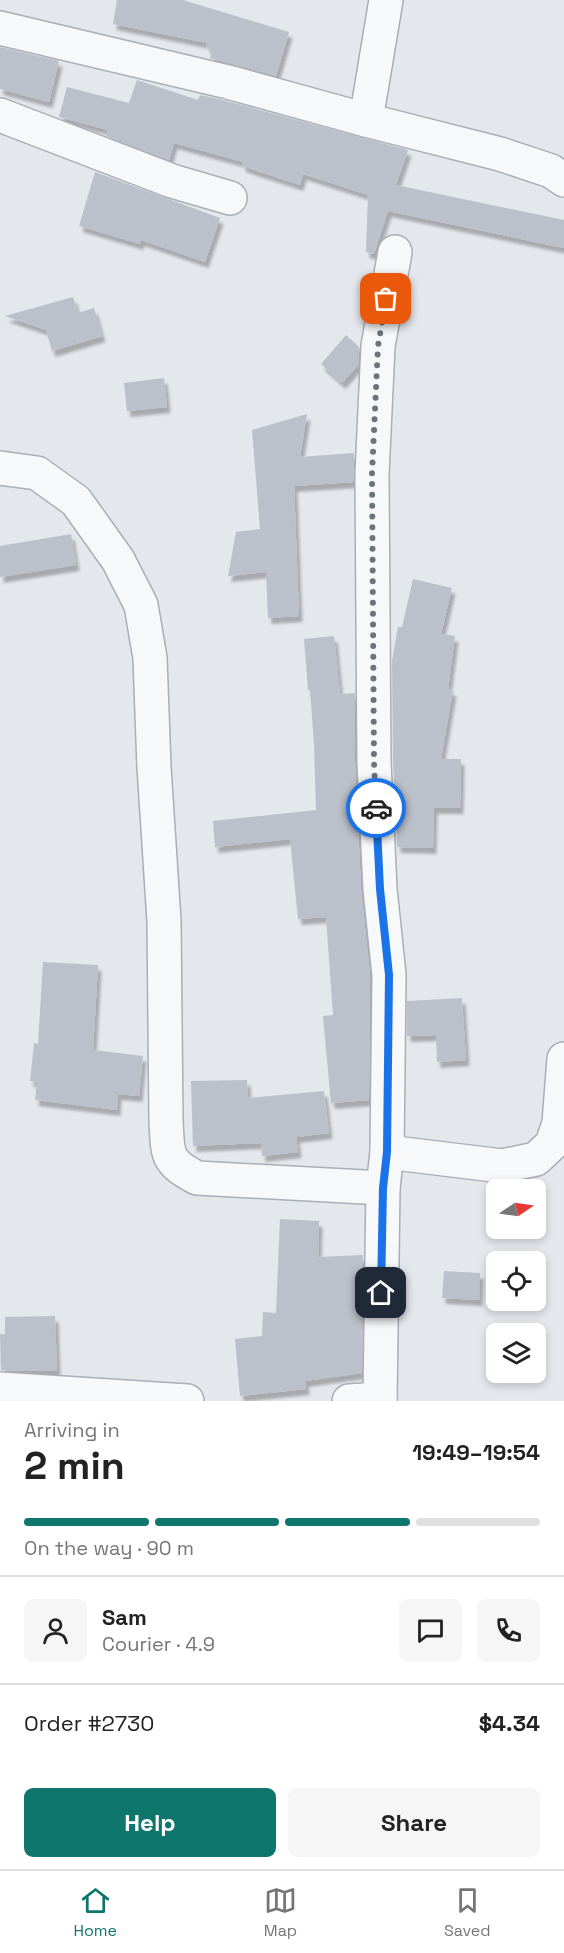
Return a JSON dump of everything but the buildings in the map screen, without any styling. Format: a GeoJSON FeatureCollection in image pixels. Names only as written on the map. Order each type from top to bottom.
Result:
{"type":"FeatureCollection","features":[{"type":"Feature","properties":{"kind":"street"},"geometry":{"type":"LineString","coordinates":[[366,120],[387,0]]}},
{"type":"Feature","properties":{"kind":"street"},"geometry":{"type":"LineString","coordinates":[[0,28],[228,82],[500,154],[551,171],[564,180]]}},
{"type":"Feature","properties":{"kind":"street"},"geometry":{"type":"LineString","coordinates":[[0,115],[172,181],[230,198]]}},
{"type":"Feature","properties":{"kind":"street"},"geometry":{"type":"LineString","coordinates":[[370,1400],[387,1152],[389,975],[380,889],[374,762],[372,474],[378,346],[394,252]]}},
{"type":"Feature","properties":{"kind":"street"},"geometry":{"type":"LineString","coordinates":[[0,468],[37,473],[76,501],[118,560],[141,605],[150,658],[154,768],[164,921],[166,1121],[168,1150],[176,1167],[197,1178],[383,1188]]}},
{"type":"Feature","properties":{"kind":"street"},"geometry":{"type":"LineString","coordinates":[[387,1152],[502,1166],[536,1160],[552,1144],[559,1123],[564,1059]]}},
{"type":"Feature","properties":{"kind":"street"},"geometry":{"type":"LineString","coordinates":[[0,1389],[187,1401]]}},
{"type":"Feature","properties":{"kind":"way so far"},"geometry":{"type":"LineString","coordinates":[[376,808],[372,474],[378,346],[386,299]]}},
{"type":"Feature","properties":{"kind":"route"},"geometry":{"type":"LineString","coordinates":[[376,808],[380,889],[389,975],[387,1152],[383,1188],[381,1293]]}}]}
